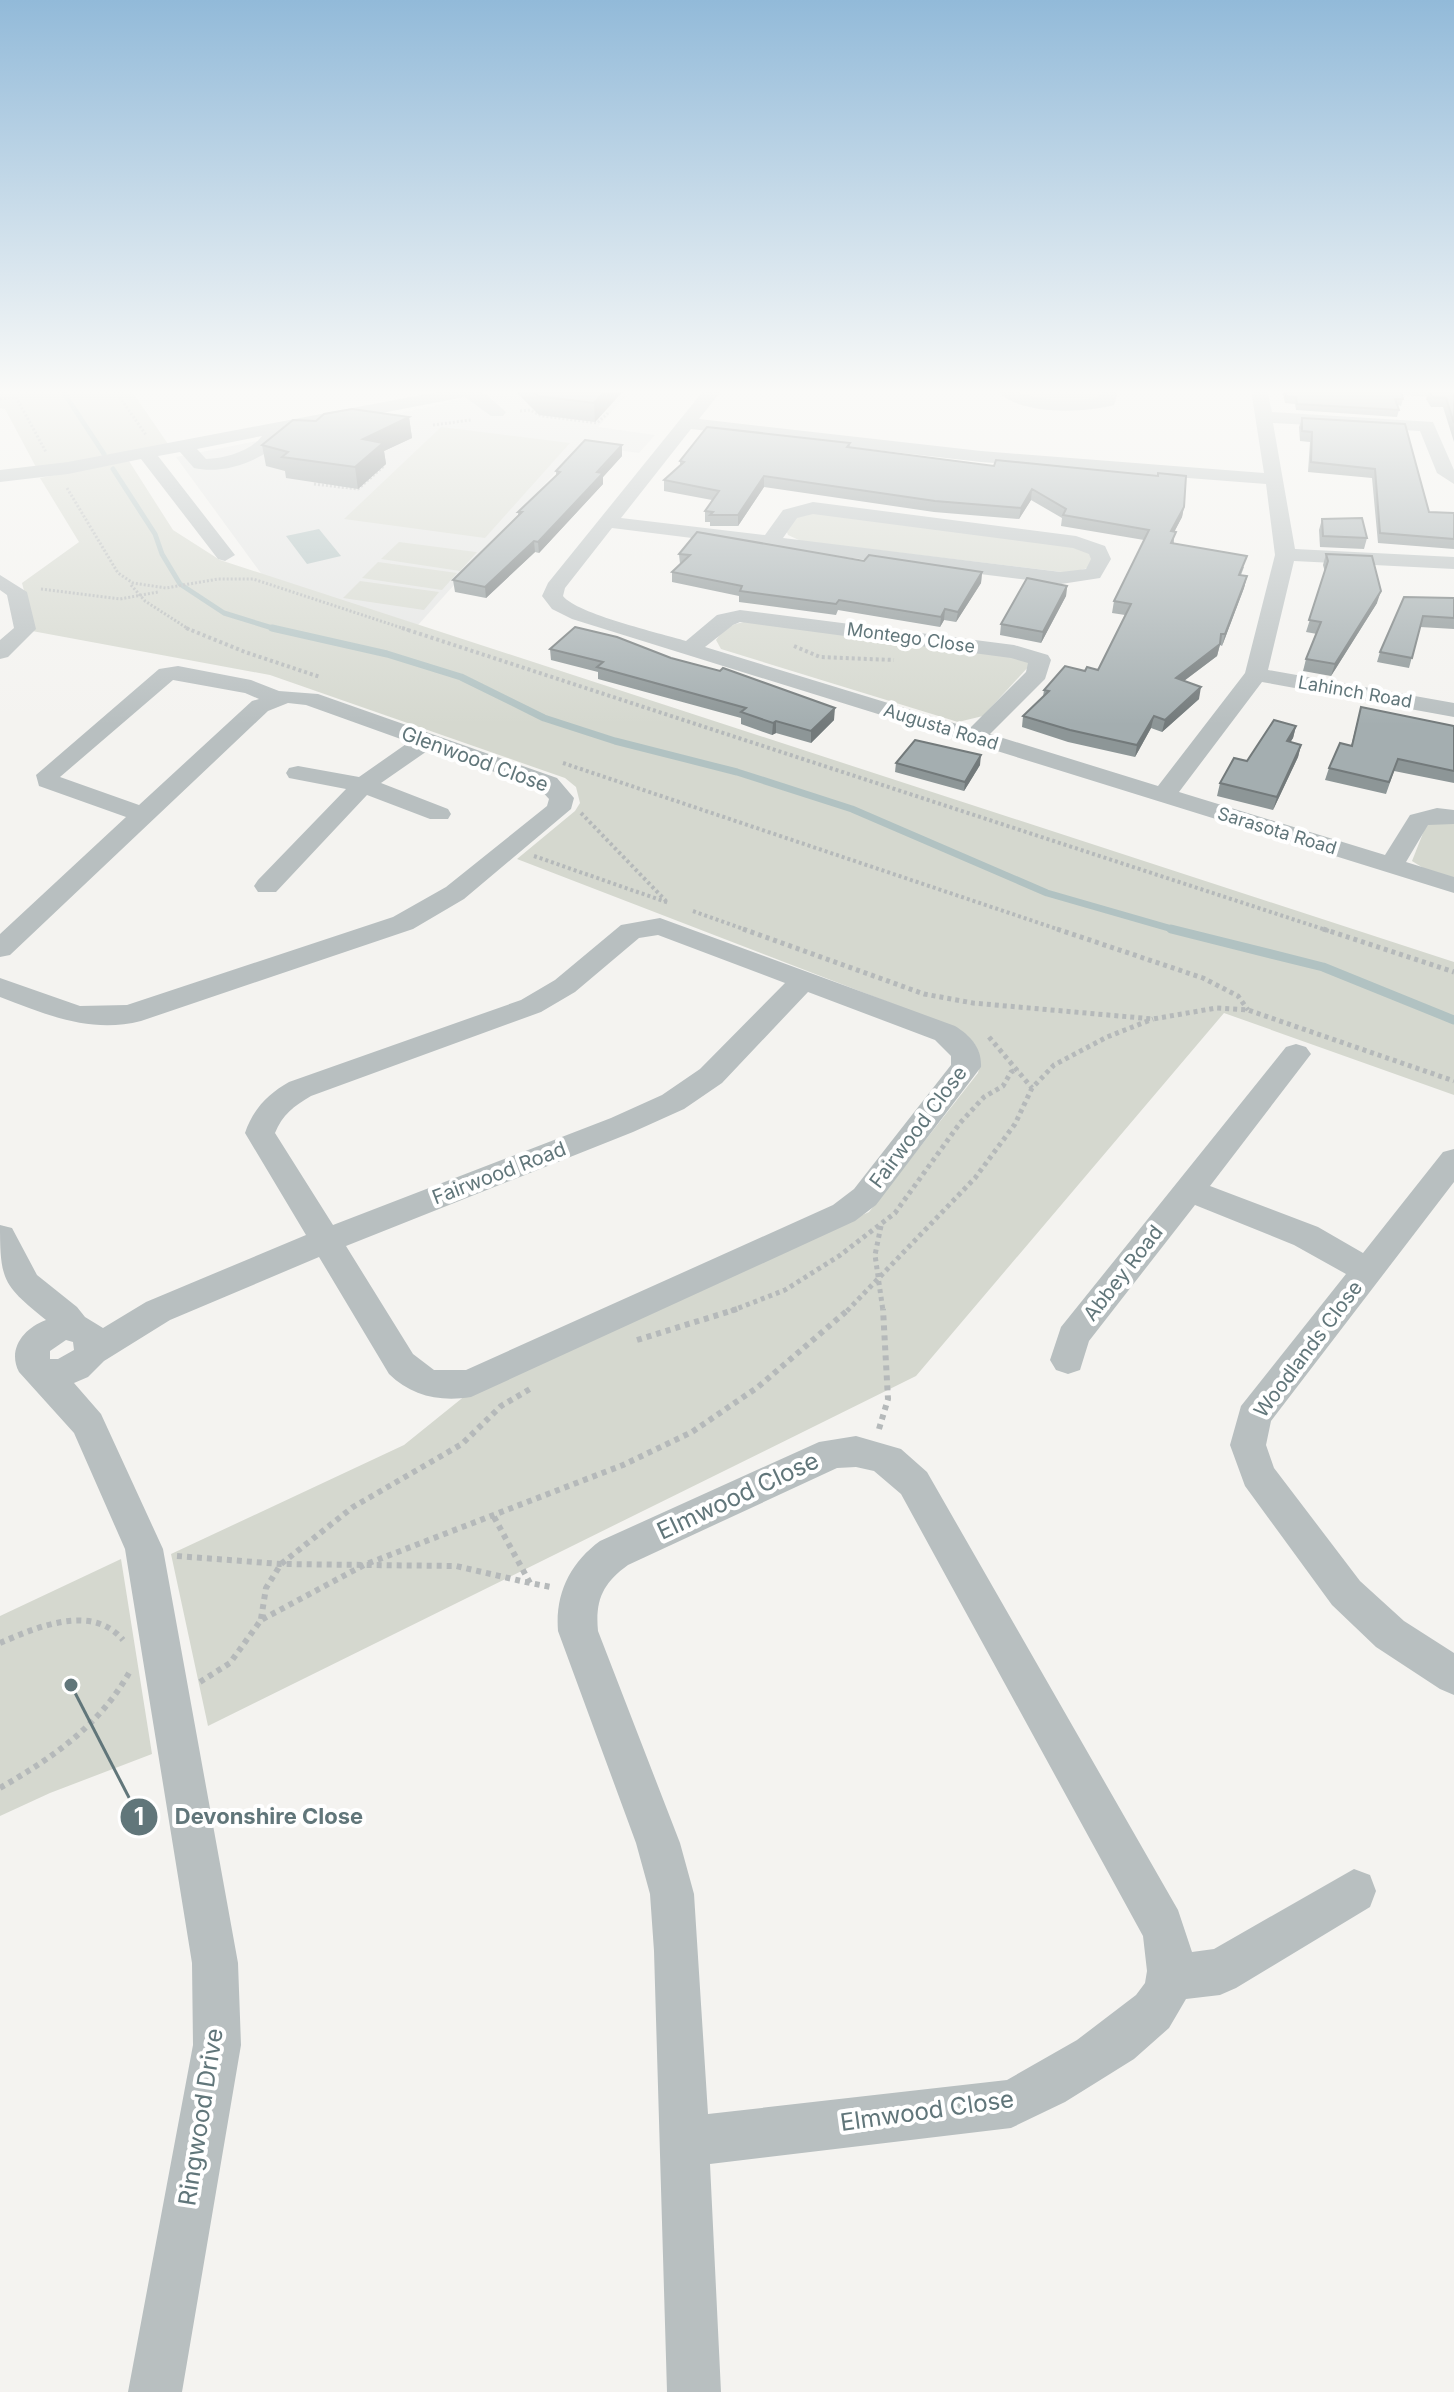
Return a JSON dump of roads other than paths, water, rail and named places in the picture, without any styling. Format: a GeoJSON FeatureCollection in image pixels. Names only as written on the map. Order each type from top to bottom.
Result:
{"type":"FeatureCollection","features":[{"type":"Feature","properties":{"kind":"street"},"geometry":{"type":"LineString","coordinates":[[188,502],[225,555]]}},
{"type":"Feature","properties":{"kind":"street","name":"Augusta Road"},"geometry":{"type":"LineString","coordinates":[[623,502],[552,591],[554,600],[579,615],[1163,796]]}},
{"type":"Feature","properties":{"kind":"street"},"geometry":{"type":"LineString","coordinates":[[1163,796],[1256,674],[1285,555],[1278,502]]}},
{"type":"Feature","properties":{"kind":"street"},"geometry":{"type":"LineString","coordinates":[[607,522],[1061,578],[1093,574],[1101,559],[1098,550],[1076,542],[822,509],[799,510],[790,514],[770,542]]}},
{"type":"Feature","properties":{"kind":"street"},"geometry":{"type":"LineString","coordinates":[[1285,555],[1454,563]]}},
{"type":"Feature","properties":{"kind":"street"},"geometry":{"type":"LineString","coordinates":[[0,652],[25,629],[8,587]]}},
{"type":"Feature","properties":{"kind":"street","name":"Montego Close"},"geometry":{"type":"LineString","coordinates":[[689,649],[731,617],[751,617],[1014,652],[1040,660],[1037,674],[974,737]]}},
{"type":"Feature","properties":{"kind":"street","name":"Glenwood Close"},"geometry":{"type":"LineString","coordinates":[[0,987],[79,1016],[110,1019],[131,1014],[403,923],[430,910],[562,804],[560,792],[548,783],[303,697],[277,698],[251,687],[178,673],[167,674],[48,775],[48,781],[61,788],[143,815]]}},
{"type":"Feature","properties":{"kind":"street","name":"Lahinch Road"},"geometry":{"type":"LineString","coordinates":[[1256,674],[1454,710]]}},
{"type":"Feature","properties":{"kind":"street"},"geometry":{"type":"LineString","coordinates":[[0,949],[260,706],[277,698]]}},
{"type":"Feature","properties":{"kind":"street"},"geometry":{"type":"LineString","coordinates":[[267,886],[363,785],[426,741]]}},
{"type":"Feature","properties":{"kind":"street"},"geometry":{"type":"LineString","coordinates":[[298,773],[363,785],[439,814]]}},
{"type":"Feature","properties":{"kind":"street","name":"Sarasota Road"},"geometry":{"type":"LineString","coordinates":[[1163,796],[1454,885]]}},
{"type":"Feature","properties":{"kind":"street"},"geometry":{"type":"LineString","coordinates":[[1391,866],[1419,820],[1437,815],[1454,817]]}},
{"type":"Feature","properties":{"kind":"street"},"geometry":{"type":"LineString","coordinates":[[0,916],[28,923]]}},
{"type":"Feature","properties":{"kind":"street","name":"Fairwood Close"},"geometry":{"type":"LineString","coordinates":[[640,928],[670,928],[804,979],[945,1033],[962,1045],[968,1060],[962,1074],[865,1197],[844,1213],[471,1383],[429,1384],[408,1372],[260,1133],[271,1109],[283,1098],[300,1089],[531,1006],[565,986],[623,936],[640,928]]}},
{"type":"Feature","properties":{"kind":"street","name":"Fairwood Road"},"geometry":{"type":"LineString","coordinates":[[39,1359],[54,1330],[83,1341],[673,1102],[721,1066],[804,979]]}},
{"type":"Feature","properties":{"kind":"street","name":"Abbey Road"},"geometry":{"type":"LineString","coordinates":[[1068,1360],[1073,1337],[1296,1054]]}},
{"type":"Feature","properties":{"kind":"street","name":"Woodlands Close"},"geometry":{"type":"LineString","coordinates":[[1454,1160],[1254,1416],[1248,1445],[1258,1475],[1356,1604],[1390,1634],[1454,1676]]}},
{"type":"Feature","properties":{"kind":"street"},"geometry":{"type":"LineString","coordinates":[[1188,1190],[1306,1236],[1368,1271]]}},
{"type":"Feature","properties":{"kind":"street","name":"Ringwood Drive"},"geometry":{"type":"LineString","coordinates":[[0,1237],[25,1284],[65,1316],[83,1341],[88,1424]]}},
{"type":"Feature","properties":{"kind":"street","name":"Ringwood Drive"},"geometry":{"type":"LineString","coordinates":[[25,1284],[25,1301],[39,1359],[88,1424],[144,1549],[215,1963],[217,2045],[155,2392]]}},
{"type":"Feature","properties":{"kind":"street","name":"Elmwood Close"},"geometry":{"type":"LineString","coordinates":[[832,1453],[873,1453],[896,1465],[914,1483],[1162,1926],[1171,1960],[1170,1977],[1155,2011],[1141,2023],[1054,2083],[1011,2104],[684,2142],[672,1894],[658,1843],[578,1631],[575,1615],[579,1592],[590,1574],[614,1553],[832,1453]]}},
{"type":"Feature","properties":{"kind":"street"},"geometry":{"type":"LineString","coordinates":[[1170,1977],[1220,1972],[1354,1891]]}},
{"type":"Feature","properties":{"kind":"street"},"geometry":{"type":"LineString","coordinates":[[684,2142],[694,2392]]}},
{"type":"Feature","properties":{"kind":"waterway"},"geometry":{"type":"LineString","coordinates":[[134,502],[155,534],[162,554],[180,584],[224,613],[274,628]]}},
{"type":"Feature","properties":{"kind":"waterway"},"geometry":{"type":"LineString","coordinates":[[274,628],[387,654],[461,677],[544,718],[615,741],[737,772],[852,809],[1047,893],[1179,931]]}},
{"type":"Feature","properties":{"kind":"waterway"},"geometry":{"type":"LineString","coordinates":[[274,628],[279,630]]}},
{"type":"Feature","properties":{"kind":"waterway"},"geometry":{"type":"LineString","coordinates":[[1171,929],[1179,931]]}},
{"type":"Feature","properties":{"kind":"waterway"},"geometry":{"type":"LineString","coordinates":[[1179,931],[1323,967],[1454,1020]]}},
{"type":"Feature","properties":{"kind":"place","name":"Devonshire Close"},"geometry":{"type":"Point","coordinates":[71,1685]}}]}
